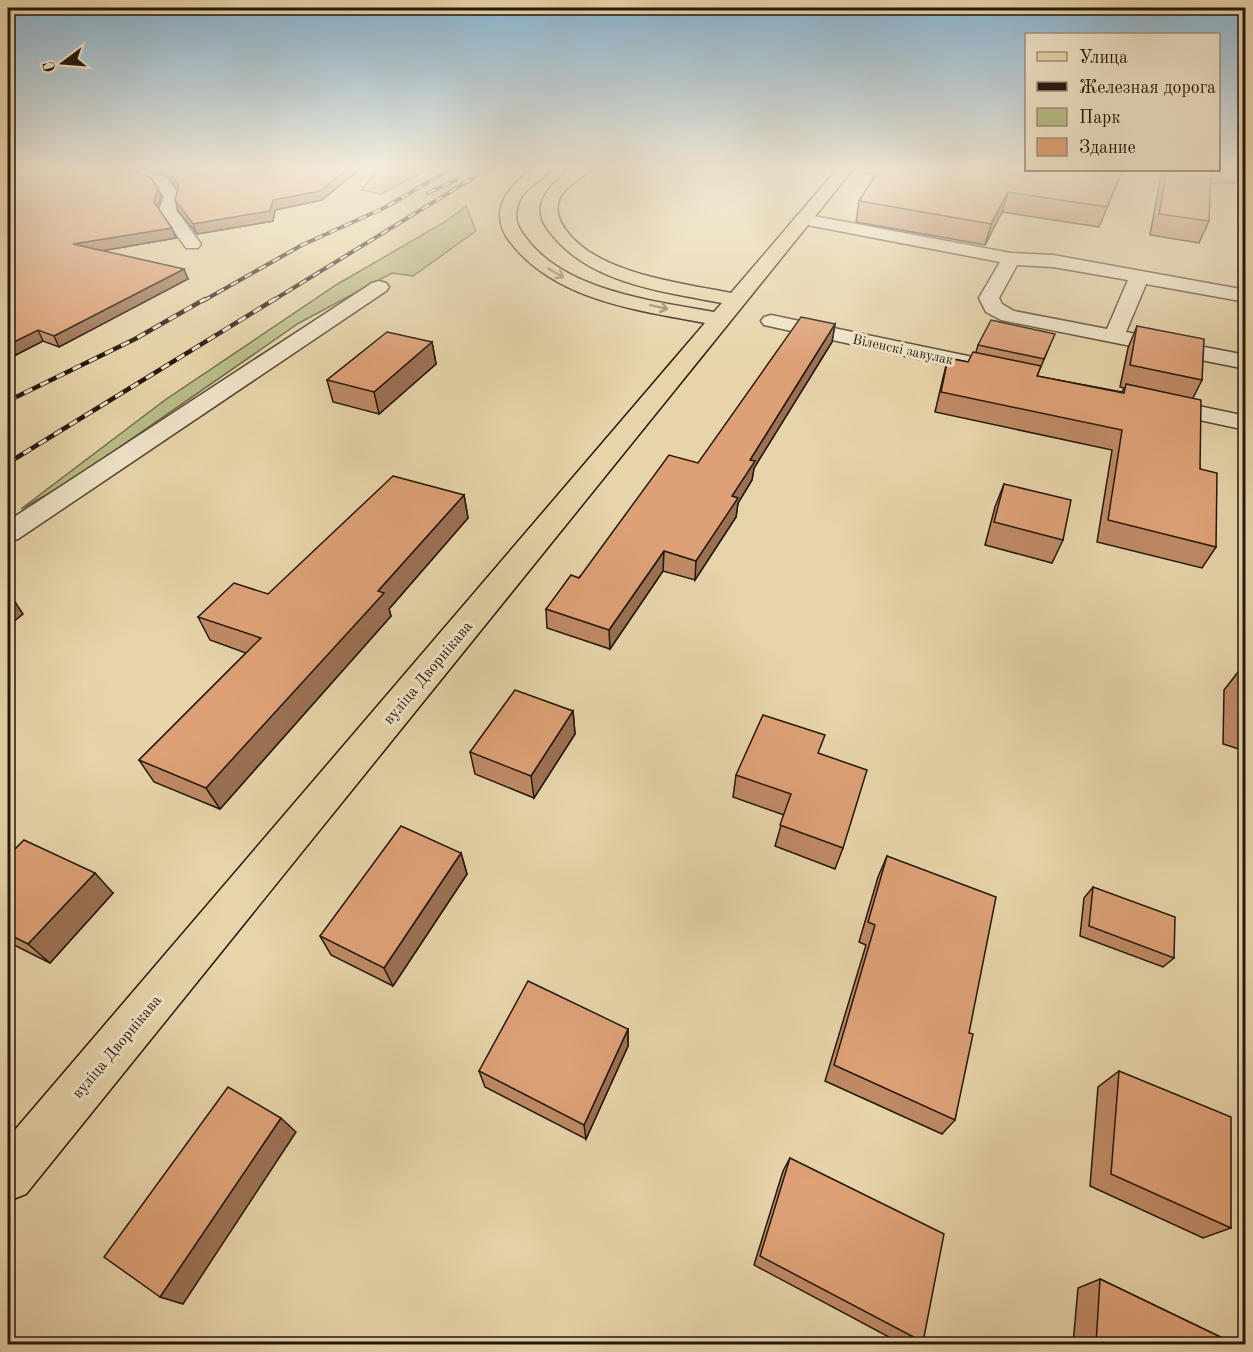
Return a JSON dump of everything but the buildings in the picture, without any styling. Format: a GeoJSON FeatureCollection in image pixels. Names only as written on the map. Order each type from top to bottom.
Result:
{"type":"FeatureCollection","features":[{"type":"Feature","properties":{"kind":"main road"},"geometry":{"type":"LineString","coordinates":[[512,231],[518,243],[536,261],[563,278],[602,293],[728,310]]}},
{"type":"Feature","properties":{"kind":"main road"},"geometry":{"type":"LineString","coordinates":[[556,231],[569,246],[589,260],[728,310]]}},
{"type":"Feature","properties":{"kind":"main road","name":"вуліца Дворнікава"},"geometry":{"type":"LineString","coordinates":[[8,1176],[793,231]]}},
{"type":"Feature","properties":{"kind":"street"},"geometry":{"type":"LineString","coordinates":[[183,231],[192,244]]}},
{"type":"Feature","properties":{"kind":"street"},"geometry":{"type":"LineString","coordinates":[[866,231],[1011,259],[1053,261],[1245,296]]}},
{"type":"Feature","properties":{"kind":"street"},"geometry":{"type":"LineString","coordinates":[[1011,259],[989,298],[993,308],[1008,316],[1245,362]]}},
{"type":"Feature","properties":{"kind":"street"},"geometry":{"type":"LineString","coordinates":[[1114,337],[1138,277]]}},
{"type":"Feature","properties":{"kind":"street"},"geometry":{"type":"LineString","coordinates":[[8,533],[379,287]]}},
{"type":"Feature","properties":{"kind":"street","name":"Віленскі завулак"},"geometry":{"type":"LineString","coordinates":[[771,321],[1014,373]]}},
{"type":"Feature","properties":{"kind":"street"},"geometry":{"type":"LineString","coordinates":[[1130,398],[1245,423]]}},
{"type":"Feature","properties":{"kind":"green space"},"geometry":{"type":"Polygon","coordinates":[[[429,231],[476,231],[413,276],[392,273],[299,323],[69,482],[21,509],[165,400],[336,285],[429,231]]]}},
{"type":"Feature","properties":{"kind":"railway"},"geometry":{"type":"LineString","coordinates":[[203,301],[302,245],[333,231]]}},
{"type":"Feature","properties":{"kind":"railway"},"geometry":{"type":"LineString","coordinates":[[272,301],[386,231]]}},
{"type":"Feature","properties":{"kind":"railway"},"geometry":{"type":"LineString","coordinates":[[8,401],[135,339],[205,299]]}},
{"type":"Feature","properties":{"kind":"railway"},"geometry":{"type":"LineString","coordinates":[[8,463],[275,299]]}}]}
